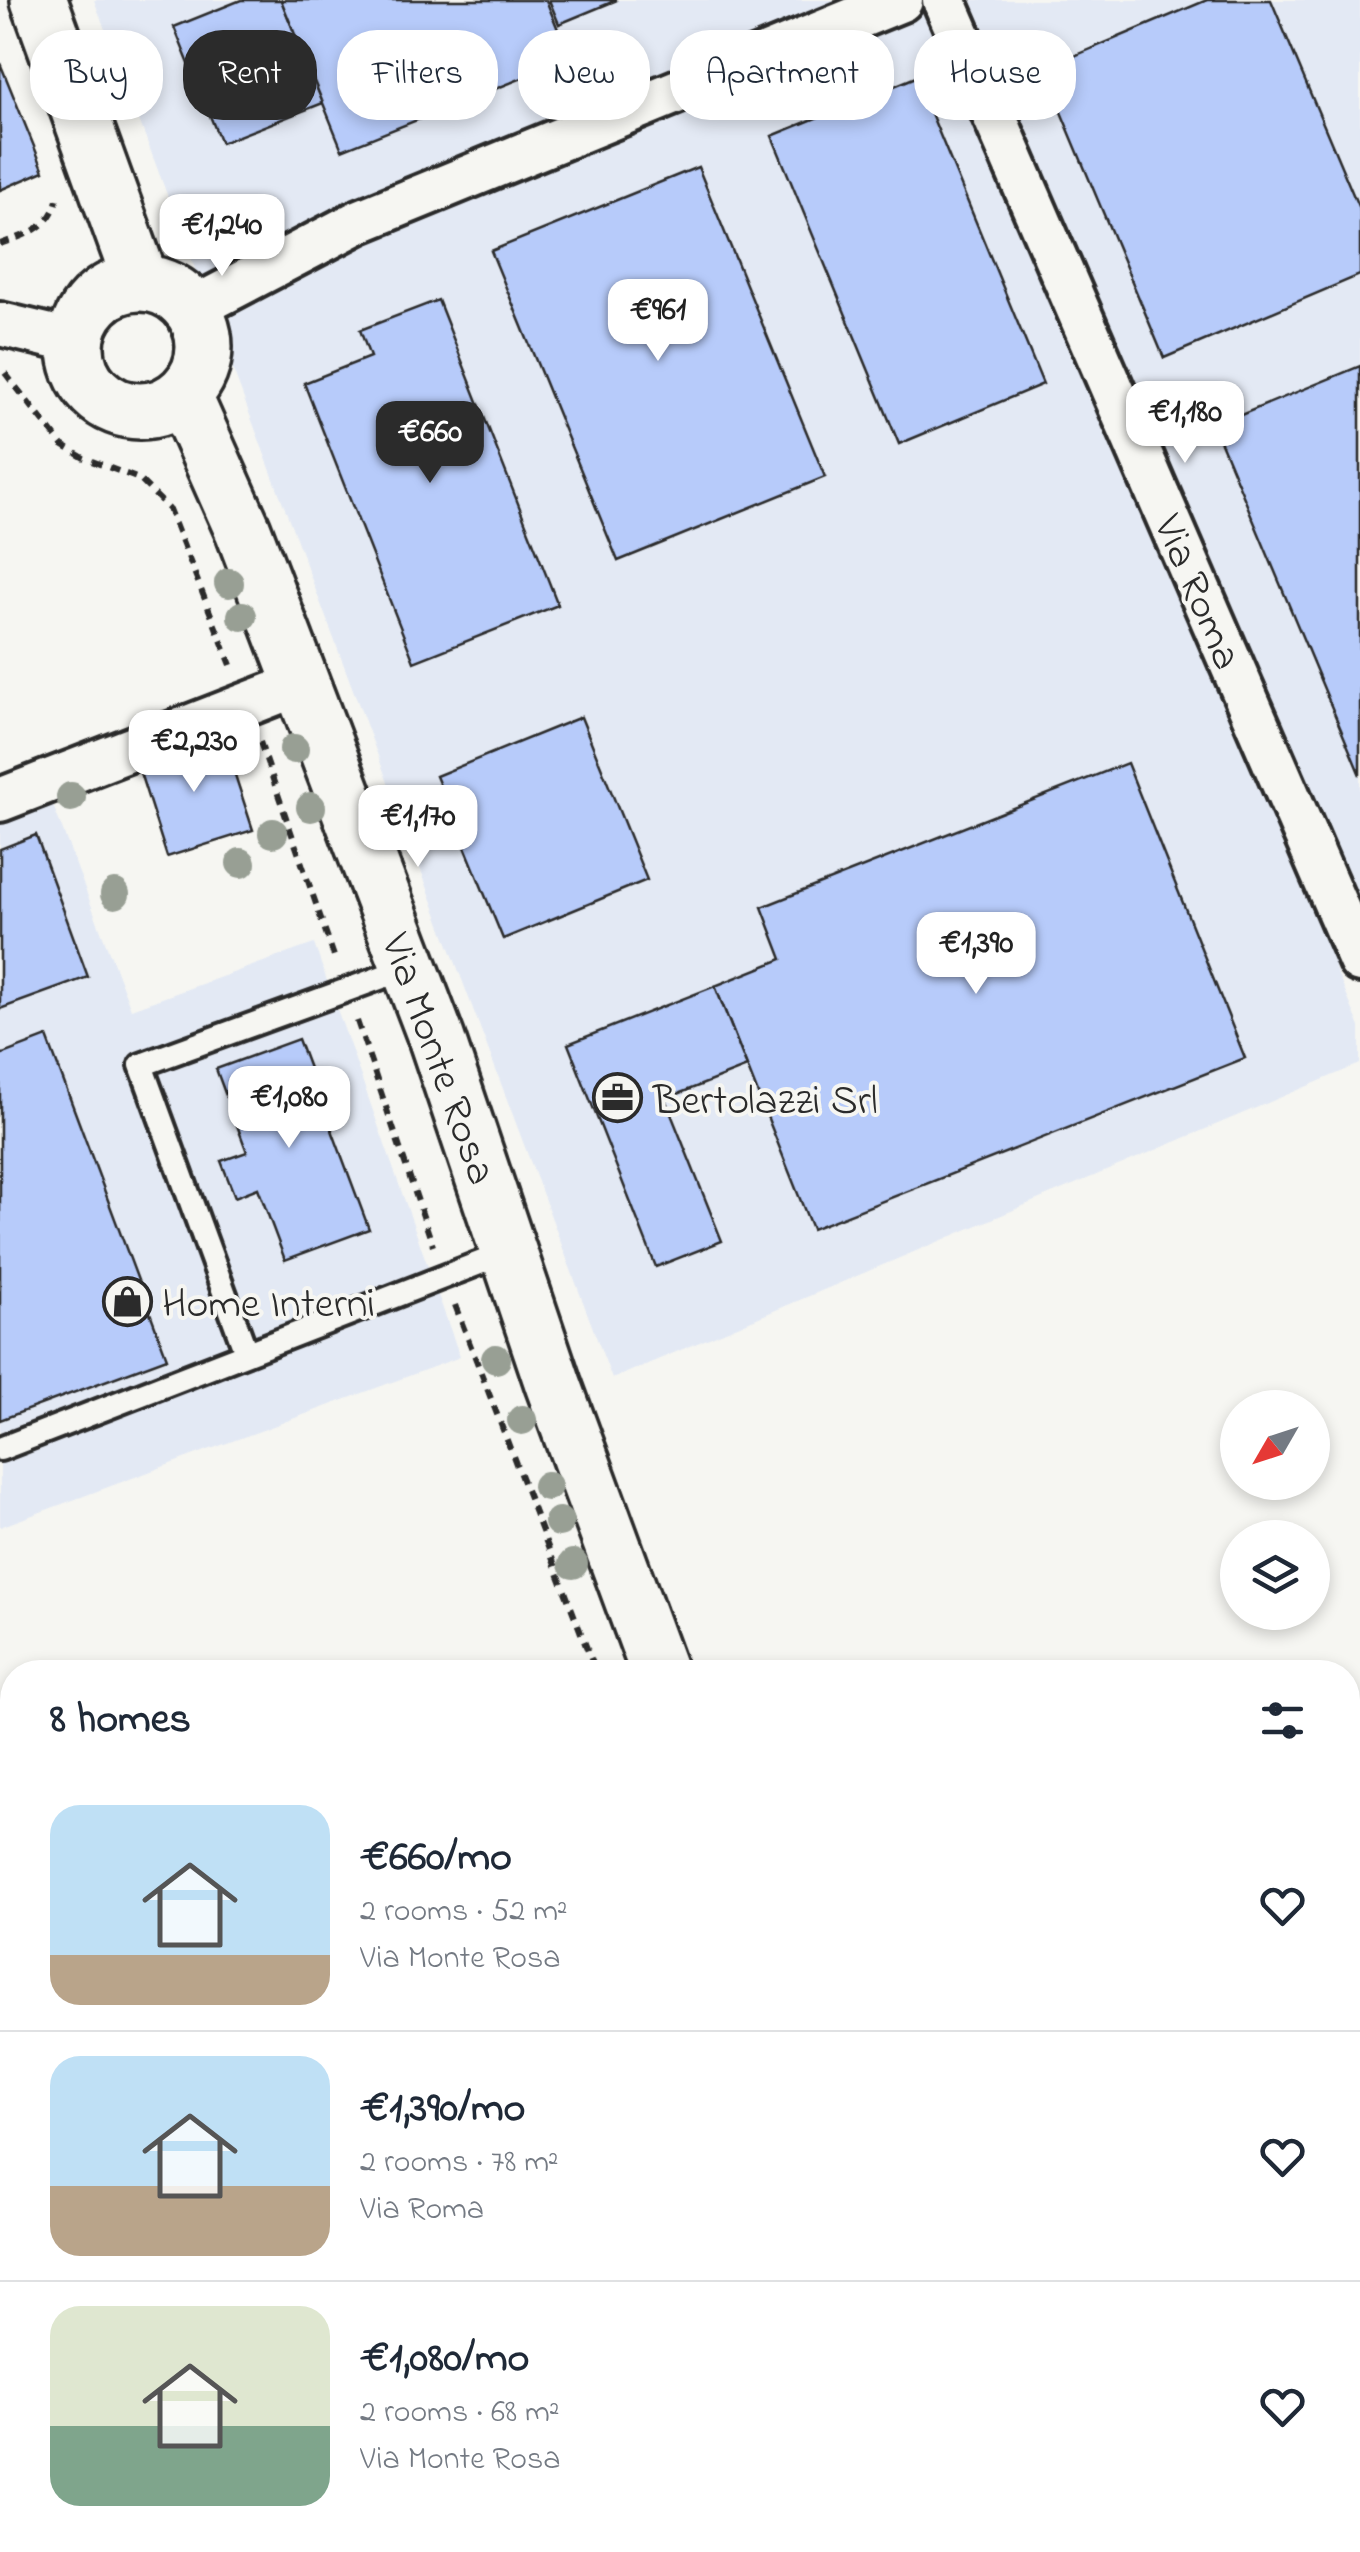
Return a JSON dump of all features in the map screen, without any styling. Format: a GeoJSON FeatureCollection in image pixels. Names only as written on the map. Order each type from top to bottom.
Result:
{"type":"FeatureCollection","features":[{"type":"Feature","properties":{"kind":"street"},"geometry":{"type":"LineString","coordinates":[[39,0],[141,282]]}},
{"type":"Feature","properties":{"kind":"street"},"geometry":{"type":"LineString","coordinates":[[192,309],[358,222],[901,0]]}},
{"type":"Feature","properties":{"kind":"street","name":"Via Roma"},"geometry":{"type":"LineString","coordinates":[[944,0],[1360,961]]}},
{"type":"Feature","properties":{"kind":"street"},"geometry":{"type":"LineString","coordinates":[[141,282],[169,290],[192,309],[201,328],[204,352],[197,376],[183,395],[160,408],[133,411],[108,403],[90,388],[78,368],[75,342],[84,315],[99,297],[119,286],[141,282]]}},
{"type":"Feature","properties":{"kind":"street"},"geometry":{"type":"LineString","coordinates":[[0,324],[75,342]]}},
{"type":"Feature","properties":{"kind":"street","name":"Via Monte Rosa"},"geometry":{"type":"LineString","coordinates":[[183,395],[243,530],[410,967],[553,1384],[656,1660]]}},
{"type":"Feature","properties":{"kind":"street"},"geometry":{"type":"LineString","coordinates":[[0,800],[302,683]]}},
{"type":"Feature","properties":{"kind":"lane"},"geometry":{"type":"LineString","coordinates":[[246,1352],[141,1065],[410,967]]}},
{"type":"Feature","properties":{"kind":"lane"},"geometry":{"type":"LineString","coordinates":[[0,1450],[508,1252]]}},
{"type":"Feature","properties":{"kind":"path"},"geometry":{"type":"LineString","coordinates":[[0,244],[42,227],[53,213],[58,195]]}},
{"type":"Feature","properties":{"kind":"shaded area"},"geometry":{"type":"Polygon","coordinates":[[[94,0],[1360,0],[1360,955],[1335,968],[1360,1027],[1360,1064],[612,1379],[139,120],[163,120],[163,30],[105,30],[94,0]]]}},
{"type":"Feature","properties":{"kind":"shaded area"},"geometry":{"type":"Polygon","coordinates":[[[51,800],[131,1009],[314,944],[460,1357],[0,1527],[0,819],[51,800]]]}},
{"type":"Feature","properties":{"kind":"building"},"geometry":{"type":"Polygon","coordinates":[[[241,0],[281,0],[293,30],[183,30],[183,49],[174,27],[241,0]]]}},
{"type":"Feature","properties":{"kind":"building"},"geometry":{"type":"Polygon","coordinates":[[[281,0],[546,0],[558,30],[518,30],[518,80],[498,88],[498,30],[337,30],[337,120],[417,120],[342,150],[317,89],[317,30],[293,30],[281,0]]]}},
{"type":"Feature","properties":{"kind":"building"},"geometry":{"type":"Polygon","coordinates":[[[549,0],[617,0],[559,24],[549,0]]]}},
{"type":"Feature","properties":{"kind":"building"},"geometry":{"type":"Polygon","coordinates":[[[1207,0],[1271,0],[1360,211],[1360,275],[1164,358],[1064,120],[1076,120],[1076,55],[1207,0]]]}},
{"type":"Feature","properties":{"kind":"building"},"geometry":{"type":"Polygon","coordinates":[[[0,63],[44,171],[0,190],[0,63]]]}},
{"type":"Feature","properties":{"kind":"building"},"geometry":{"type":"Polygon","coordinates":[[[914,78],[914,120],[934,120],[1043,384],[899,444],[772,136],[811,120],[894,120],[894,86],[914,78]]]}},
{"type":"Feature","properties":{"kind":"building"},"geometry":{"type":"Polygon","coordinates":[[[212,120],[280,120],[221,143],[212,120]]]}},
{"type":"Feature","properties":{"kind":"building"},"geometry":{"type":"Polygon","coordinates":[[[698,167],[825,477],[618,561],[491,251],[698,167]]]}},
{"type":"Feature","properties":{"kind":"building"},"geometry":{"type":"Polygon","coordinates":[[[438,300],[558,605],[414,662],[304,383],[370,357],[360,330],[438,300]]]}},
{"type":"Feature","properties":{"kind":"building"},"geometry":{"type":"Polygon","coordinates":[[[1360,366],[1360,775],[1214,426],[1360,366]]]}},
{"type":"Feature","properties":{"kind":"building"},"geometry":{"type":"Polygon","coordinates":[[[581,717],[647,880],[503,939],[436,776],[581,717]]]}},
{"type":"Feature","properties":{"kind":"building"},"geometry":{"type":"Polygon","coordinates":[[[221,732],[253,830],[167,857],[136,760],[221,732]]]}},
{"type":"Feature","properties":{"kind":"building"},"geometry":{"type":"Polygon","coordinates":[[[1127,763],[1245,1058],[812,1229],[715,986],[782,959],[762,907],[1127,763]]]}},
{"type":"Feature","properties":{"kind":"building"},"geometry":{"type":"Polygon","coordinates":[[[36,835],[88,977],[0,1009],[0,849],[36,835]]]}},
{"type":"Feature","properties":{"kind":"building"},"geometry":{"type":"Polygon","coordinates":[[[715,986],[747,1067],[665,1099],[722,1241],[656,1267],[568,1044],[715,986]]]}},
{"type":"Feature","properties":{"kind":"building"},"geometry":{"type":"Polygon","coordinates":[[[47,1037],[167,1358],[0,1420],[0,1055],[47,1037]]]}},
{"type":"Feature","properties":{"kind":"building"},"geometry":{"type":"Polygon","coordinates":[[[298,1039],[369,1229],[285,1260],[258,1188],[235,1197],[221,1161],[247,1152],[216,1069],[298,1039]]]}},
{"type":"Feature","properties":{"kind":"place","name":"Bertolazzi Srl"},"geometry":{"type":"Point","coordinates":[618,1098]}},
{"type":"Feature","properties":{"kind":"place","name":"Home Interni"},"geometry":{"type":"Point","coordinates":[127,1301]}}]}
